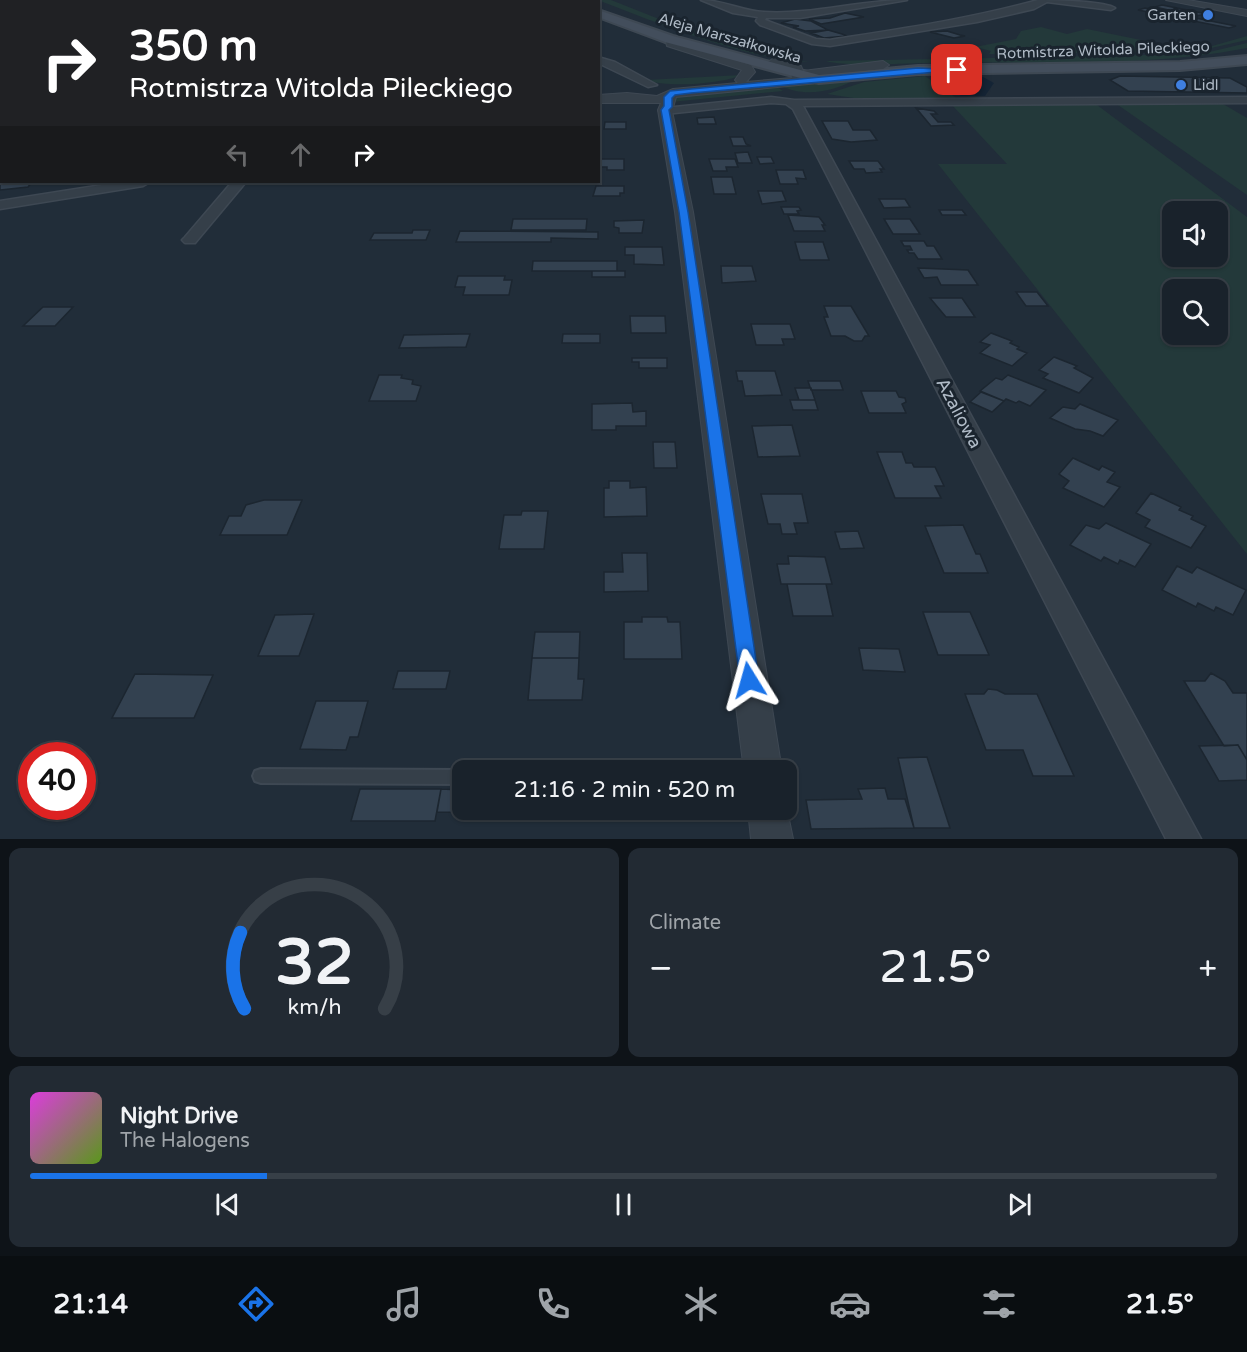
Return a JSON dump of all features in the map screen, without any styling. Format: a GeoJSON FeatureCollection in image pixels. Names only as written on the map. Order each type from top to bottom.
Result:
{"type":"FeatureCollection","features":[{"type":"Feature","properties":{"kind":"main road","name":"Aleja Marszałkowska"},"geometry":{"type":"LineString","coordinates":[[600,5],[657,26],[774,62]]}},
{"type":"Feature","properties":{"kind":"main road","name":"Aleja Marszałkowska"},"geometry":{"type":"LineString","coordinates":[[600,14],[669,39],[796,75],[819,79]]}},
{"type":"Feature","properties":{"kind":"main road","name":"Rotmistrza Witolda Pileckiego"},"geometry":{"type":"LineString","coordinates":[[774,62],[883,65],[1165,61],[1247,51]]}},
{"type":"Feature","properties":{"kind":"main road","name":"Rotmistrza Witolda Pileckiego"},"geometry":{"type":"LineString","coordinates":[[819,79],[918,70],[1180,66],[1247,60]]}},
{"type":"Feature","properties":{"kind":"street"},"geometry":{"type":"LineString","coordinates":[[705,0],[736,11],[763,15],[800,15],[903,0]]}},
{"type":"Feature","properties":{"kind":"street"},"geometry":{"type":"LineString","coordinates":[[763,15],[760,21],[763,23],[823,43],[942,25],[1025,8],[1046,0],[1111,8]]}},
{"type":"Feature","properties":{"kind":"street"},"geometry":{"type":"LineString","coordinates":[[1171,0],[1247,13]]}},
{"type":"Feature","properties":{"kind":"street"},"geometry":{"type":"LineString","coordinates":[[874,4],[897,11]]}},
{"type":"Feature","properties":{"kind":"street"},"geometry":{"type":"LineString","coordinates":[[920,18],[942,25]]}},
{"type":"Feature","properties":{"kind":"street"},"geometry":{"type":"LineString","coordinates":[[669,39],[671,44],[747,68],[750,72],[741,80]]}},
{"type":"Feature","properties":{"kind":"street"},"geometry":{"type":"LineString","coordinates":[[600,61],[612,64],[630,87],[662,97],[771,100],[794,103],[1247,100]]}},
{"type":"Feature","properties":{"kind":"street"},"geometry":{"type":"LineString","coordinates":[[719,88],[784,80],[796,75],[797,69],[774,62]]}},
{"type":"Feature","properties":{"kind":"street","name":"Rotmistrza Witolda Pileckiego"},"geometry":{"type":"LineString","coordinates":[[662,97],[741,80],[883,65]]}},
{"type":"Feature","properties":{"kind":"street","name":"Rotmistrza Witolda Pileckiego"},"geometry":{"type":"LineString","coordinates":[[662,97],[719,88],[819,79]]}},
{"type":"Feature","properties":{"kind":"street"},"geometry":{"type":"LineString","coordinates":[[600,96],[630,87],[662,97]]}},
{"type":"Feature","properties":{"kind":"street"},"geometry":{"type":"LineString","coordinates":[[662,97],[684,212],[760,760]]}},
{"type":"Feature","properties":{"kind":"street","name":"Azaliowa"},"geometry":{"type":"LineString","coordinates":[[794,103],[1184,839]]}},
{"type":"Feature","properties":{"kind":"street"},"geometry":{"type":"LineString","coordinates":[[0,205],[137,183]]}},
{"type":"Feature","properties":{"kind":"street"},"geometry":{"type":"LineString","coordinates":[[190,240],[238,183]]}},
{"type":"Feature","properties":{"kind":"street"},"geometry":{"type":"LineString","coordinates":[[769,820],[772,839]]}},
{"type":"Feature","properties":{"kind":"lane"},"geometry":{"type":"LineString","coordinates":[[261,776],[452,777]]}},
{"type":"Feature","properties":{"kind":"green space"},"geometry":{"type":"Polygon","coordinates":[[[600,0],[611,0],[659,19],[784,58],[810,62],[759,55],[675,29],[600,0]]]}},
{"type":"Feature","properties":{"kind":"green space"},"geometry":{"type":"Polygon","coordinates":[[[1041,27],[1067,34],[1087,29],[1195,51],[1247,36],[1247,40],[1193,52],[989,54],[991,51],[975,47],[1016,39],[1021,31],[1041,27]]]}},
{"type":"Feature","properties":{"kind":"green space"},"geometry":{"type":"Polygon","coordinates":[[[1247,43],[1247,48],[1209,54],[1130,61],[861,64],[826,61],[1201,54],[1247,43]]]}},
{"type":"Feature","properties":{"kind":"green space"},"geometry":{"type":"Polygon","coordinates":[[[742,75],[721,81],[694,84],[667,84],[646,80],[742,75]]]}},
{"type":"Feature","properties":{"kind":"green space"},"geometry":{"type":"Polygon","coordinates":[[[925,76],[959,100],[867,100],[827,94],[864,82],[925,76]]]}},
{"type":"Feature","properties":{"kind":"green space"},"geometry":{"type":"Polygon","coordinates":[[[856,79],[830,90],[810,92],[800,92],[782,86],[856,79]]]}},
{"type":"Feature","properties":{"kind":"green space"},"geometry":{"type":"Polygon","coordinates":[[[777,87],[783,91],[671,102],[679,95],[777,87]]]}},
{"type":"Feature","properties":{"kind":"green space"},"geometry":{"type":"Polygon","coordinates":[[[1223,104],[1247,118],[1247,195],[1118,105],[1223,104]]]}},
{"type":"Feature","properties":{"kind":"green space"},"geometry":{"type":"Polygon","coordinates":[[[952,105],[1097,105],[1226,201],[1162,201],[1162,267],[1228,267],[1228,203],[1247,217],[1247,554],[938,164],[1007,164],[952,105]]]}},
{"type":"Feature","properties":{"kind":"water"},"geometry":{"type":"Polygon","coordinates":[[[971,77],[983,77],[994,83],[985,96],[961,96],[938,80],[974,80],[971,77]]]}},
{"type":"Feature","properties":{"kind":"building"},"geometry":{"type":"Polygon","coordinates":[[[1162,5],[1207,14],[1195,16],[1155,7],[1162,5]]]}},
{"type":"Feature","properties":{"kind":"building"},"geometry":{"type":"Polygon","coordinates":[[[1145,8],[1236,26],[1229,28],[1138,10],[1145,8]]]}},
{"type":"Feature","properties":{"kind":"building"},"geometry":{"type":"Polygon","coordinates":[[[845,13],[864,17],[821,24],[809,19],[830,18],[845,13]]]}},
{"type":"Feature","properties":{"kind":"building"},"geometry":{"type":"Polygon","coordinates":[[[795,19],[811,21],[828,30],[805,31],[793,27],[799,26],[781,23],[795,19]]]}},
{"type":"Feature","properties":{"kind":"building"},"geometry":{"type":"Polygon","coordinates":[[[828,30],[847,36],[824,38],[811,33],[828,30]]]}},
{"type":"Feature","properties":{"kind":"building"},"geometry":{"type":"Polygon","coordinates":[[[947,31],[965,36],[954,38],[930,32],[947,31]]]}},
{"type":"Feature","properties":{"kind":"building","name":"Lidl"},"geometry":{"type":"Polygon","coordinates":[[[1120,76],[1230,78],[1247,87],[1247,93],[1128,91],[1110,80],[1120,76]]]}},
{"type":"Feature","properties":{"kind":"building"},"geometry":{"type":"Polygon","coordinates":[[[916,108],[934,111],[937,114],[931,114],[938,122],[951,122],[954,125],[931,126],[916,108]]]}},
{"type":"Feature","properties":{"kind":"building"},"geometry":{"type":"Polygon","coordinates":[[[714,117],[716,124],[698,124],[697,118],[714,117]]]}},
{"type":"Feature","properties":{"kind":"building"},"geometry":{"type":"Polygon","coordinates":[[[822,121],[848,121],[853,130],[870,130],[877,140],[851,142],[832,139],[822,121]]]}},
{"type":"Feature","properties":{"kind":"building"},"geometry":{"type":"Polygon","coordinates":[[[605,122],[626,122],[626,129],[604,129],[605,122]]]}},
{"type":"Feature","properties":{"kind":"building"},"geometry":{"type":"Polygon","coordinates":[[[730,137],[743,137],[746,144],[751,146],[733,146],[730,137]]]}},
{"type":"Feature","properties":{"kind":"building"},"geometry":{"type":"Polygon","coordinates":[[[748,152],[752,163],[738,163],[735,153],[748,152]]]}},
{"type":"Feature","properties":{"kind":"building"},"geometry":{"type":"Polygon","coordinates":[[[757,157],[771,157],[774,163],[760,164],[757,157]]]}},
{"type":"Feature","properties":{"kind":"building"},"geometry":{"type":"Polygon","coordinates":[[[600,159],[624,159],[624,170],[607,170],[607,167],[600,167],[600,159]]]}},
{"type":"Feature","properties":{"kind":"building"},"geometry":{"type":"Polygon","coordinates":[[[709,159],[735,159],[738,167],[726,167],[727,171],[713,171],[709,159]]]}},
{"type":"Feature","properties":{"kind":"building"},"geometry":{"type":"Polygon","coordinates":[[[849,161],[878,161],[884,169],[880,169],[882,172],[866,173],[864,169],[854,169],[849,161]]]}},
{"type":"Feature","properties":{"kind":"building"},"geometry":{"type":"Polygon","coordinates":[[[776,170],[803,170],[806,179],[796,178],[798,184],[780,184],[776,170]]]}},
{"type":"Feature","properties":{"kind":"building"},"geometry":{"type":"Polygon","coordinates":[[[711,177],[732,177],[736,194],[714,194],[711,177]]]}},
{"type":"Feature","properties":{"kind":"building"},"geometry":{"type":"Polygon","coordinates":[[[0,183],[31,183],[28,187],[0,190],[0,183]]]}},
{"type":"Feature","properties":{"kind":"building"},"geometry":{"type":"Polygon","coordinates":[[[596,186],[624,186],[624,193],[620,193],[620,196],[593,196],[596,186]]]}},
{"type":"Feature","properties":{"kind":"building"},"geometry":{"type":"Polygon","coordinates":[[[758,191],[782,191],[786,201],[762,204],[758,191]]]}},
{"type":"Feature","properties":{"kind":"building"},"geometry":{"type":"Polygon","coordinates":[[[879,199],[905,199],[910,207],[884,208],[879,199]]]}},
{"type":"Feature","properties":{"kind":"building"},"geometry":{"type":"Polygon","coordinates":[[[781,207],[799,207],[801,210],[797,211],[799,214],[784,214],[781,207]]]}},
{"type":"Feature","properties":{"kind":"building"},"geometry":{"type":"Polygon","coordinates":[[[939,210],[962,210],[966,215],[942,215],[939,210]]]}},
{"type":"Feature","properties":{"kind":"building"},"geometry":{"type":"Polygon","coordinates":[[[788,215],[819,217],[825,225],[822,225],[825,231],[794,231],[788,215]]]}},
{"type":"Feature","properties":{"kind":"building"},"geometry":{"type":"Polygon","coordinates":[[[513,219],[587,219],[586,230],[511,230],[513,219]]]}},
{"type":"Feature","properties":{"kind":"building"},"geometry":{"type":"Polygon","coordinates":[[[884,219],[910,219],[920,234],[893,234],[884,219]]]}},
{"type":"Feature","properties":{"kind":"building"},"geometry":{"type":"Polygon","coordinates":[[[644,220],[642,233],[619,233],[619,228],[614,227],[614,221],[644,220]]]}},
{"type":"Feature","properties":{"kind":"building"},"geometry":{"type":"Polygon","coordinates":[[[413,230],[430,230],[426,240],[370,240],[374,233],[412,233],[413,230]]]}},
{"type":"Feature","properties":{"kind":"building"},"geometry":{"type":"Polygon","coordinates":[[[460,231],[598,232],[598,239],[551,238],[551,242],[456,242],[460,231]]]}},
{"type":"Feature","properties":{"kind":"building"},"geometry":{"type":"Polygon","coordinates":[[[901,241],[924,241],[927,246],[934,246],[942,259],[918,259],[914,253],[909,253],[907,250],[912,250],[910,246],[904,246],[901,241]]]}},
{"type":"Feature","properties":{"kind":"building"},"geometry":{"type":"Polygon","coordinates":[[[795,242],[823,242],[829,260],[800,260],[795,242]]]}},
{"type":"Feature","properties":{"kind":"building"},"geometry":{"type":"Polygon","coordinates":[[[625,247],[662,247],[664,265],[634,264],[634,255],[625,255],[625,247]]]}},
{"type":"Feature","properties":{"kind":"building"},"geometry":{"type":"Polygon","coordinates":[[[533,261],[617,261],[617,271],[532,271],[533,261]]]}},
{"type":"Feature","properties":{"kind":"building"},"geometry":{"type":"Polygon","coordinates":[[[721,266],[752,266],[756,281],[722,283],[721,266]]]}},
{"type":"Feature","properties":{"kind":"building"},"geometry":{"type":"Polygon","coordinates":[[[918,268],[968,270],[978,285],[941,285],[937,277],[924,278],[918,268]]]}},
{"type":"Feature","properties":{"kind":"building"},"geometry":{"type":"Polygon","coordinates":[[[592,271],[625,271],[625,277],[592,277],[592,271]]]}},
{"type":"Feature","properties":{"kind":"building"},"geometry":{"type":"Polygon","coordinates":[[[458,276],[505,276],[504,280],[512,280],[509,295],[463,295],[465,287],[455,287],[458,276]]]}},
{"type":"Feature","properties":{"kind":"building"},"geometry":{"type":"Polygon","coordinates":[[[1016,292],[1037,292],[1048,306],[1026,306],[1016,292]]]}},
{"type":"Feature","properties":{"kind":"building"},"geometry":{"type":"Polygon","coordinates":[[[930,298],[962,298],[975,317],[946,317],[930,298]]]}},
{"type":"Feature","properties":{"kind":"building"},"geometry":{"type":"Polygon","coordinates":[[[824,306],[851,306],[869,336],[865,336],[862,341],[854,341],[845,336],[831,336],[824,317],[828,317],[824,306]]]}},
{"type":"Feature","properties":{"kind":"building"},"geometry":{"type":"Polygon","coordinates":[[[43,307],[73,307],[55,326],[23,326],[43,307]]]}},
{"type":"Feature","properties":{"kind":"building"},"geometry":{"type":"Polygon","coordinates":[[[630,316],[665,316],[666,333],[631,333],[630,316]]]}},
{"type":"Feature","properties":{"kind":"building"},"geometry":{"type":"Polygon","coordinates":[[[751,324],[790,324],[795,339],[782,339],[784,345],[756,345],[751,324]]]}},
{"type":"Feature","properties":{"kind":"building"},"geometry":{"type":"Polygon","coordinates":[[[991,333],[1012,341],[1010,343],[1019,347],[1017,349],[1027,353],[1012,366],[980,353],[990,345],[980,342],[991,333]]]}},
{"type":"Feature","properties":{"kind":"building"},"geometry":{"type":"Polygon","coordinates":[[[470,334],[466,347],[399,348],[404,335],[470,334]]]}},
{"type":"Feature","properties":{"kind":"building"},"geometry":{"type":"Polygon","coordinates":[[[563,334],[600,334],[600,343],[562,343],[563,334]]]}},
{"type":"Feature","properties":{"kind":"building"},"geometry":{"type":"Polygon","coordinates":[[[1054,357],[1077,366],[1074,368],[1093,378],[1079,393],[1043,378],[1048,374],[1039,370],[1054,357]]]}},
{"type":"Feature","properties":{"kind":"building"},"geometry":{"type":"Polygon","coordinates":[[[632,358],[667,358],[667,368],[639,368],[639,362],[632,362],[632,358]]]}},
{"type":"Feature","properties":{"kind":"building"},"geometry":{"type":"Polygon","coordinates":[[[736,371],[775,371],[782,395],[745,396],[742,381],[738,381],[736,371]]]}},
{"type":"Feature","properties":{"kind":"building"},"geometry":{"type":"Polygon","coordinates":[[[379,375],[402,375],[401,378],[413,380],[412,384],[421,386],[416,401],[369,401],[379,375]]]}},
{"type":"Feature","properties":{"kind":"building"},"geometry":{"type":"Polygon","coordinates":[[[1008,375],[1046,390],[1030,406],[1019,401],[1016,403],[1006,399],[1004,401],[980,391],[996,378],[1002,380],[1008,375]]]}},
{"type":"Feature","properties":{"kind":"building"},"geometry":{"type":"Polygon","coordinates":[[[808,381],[840,381],[843,390],[811,390],[808,381]]]}},
{"type":"Feature","properties":{"kind":"building"},"geometry":{"type":"Polygon","coordinates":[[[795,388],[811,388],[815,400],[799,400],[795,388]]]}},
{"type":"Feature","properties":{"kind":"building"},"geometry":{"type":"Polygon","coordinates":[[[861,391],[896,391],[899,397],[905,398],[906,402],[902,404],[906,413],[869,413],[861,391]]]}},
{"type":"Feature","properties":{"kind":"building"},"geometry":{"type":"Polygon","coordinates":[[[981,392],[1004,401],[992,412],[970,402],[981,392]]]}},
{"type":"Feature","properties":{"kind":"building"},"geometry":{"type":"Polygon","coordinates":[[[790,400],[815,400],[818,410],[793,410],[790,400]]]}},
{"type":"Feature","properties":{"kind":"building"},"geometry":{"type":"Polygon","coordinates":[[[632,403],[633,412],[646,411],[646,426],[616,426],[616,430],[592,430],[592,404],[632,403]]]}},
{"type":"Feature","properties":{"kind":"building"},"geometry":{"type":"Polygon","coordinates":[[[1080,404],[1118,420],[1103,436],[1075,429],[1050,418],[1063,407],[1075,409],[1080,404]]]}},
{"type":"Feature","properties":{"kind":"building"},"geometry":{"type":"Polygon","coordinates":[[[792,425],[800,456],[758,457],[752,426],[792,425]]]}},
{"type":"Feature","properties":{"kind":"building"},"geometry":{"type":"Polygon","coordinates":[[[653,442],[675,442],[677,468],[654,468],[653,442]]]}},
{"type":"Feature","properties":{"kind":"building"},"geometry":{"type":"Polygon","coordinates":[[[877,452],[902,452],[906,463],[912,463],[914,467],[935,467],[944,486],[935,486],[941,498],[895,498],[877,452]]]}},
{"type":"Feature","properties":{"kind":"building"},"geometry":{"type":"Polygon","coordinates":[[[1073,458],[1099,470],[1102,466],[1115,472],[1107,482],[1120,487],[1104,507],[1063,488],[1069,481],[1059,474],[1073,458]]]}},
{"type":"Feature","properties":{"kind":"building"},"geometry":{"type":"Polygon","coordinates":[[[609,481],[630,481],[630,488],[646,487],[647,516],[604,517],[604,488],[609,488],[609,481]]]}},
{"type":"Feature","properties":{"kind":"building"},"geometry":{"type":"Polygon","coordinates":[[[1151,493],[1181,507],[1179,510],[1193,516],[1191,519],[1206,526],[1191,548],[1145,527],[1150,520],[1136,513],[1151,493]]]}},
{"type":"Feature","properties":{"kind":"building"},"geometry":{"type":"Polygon","coordinates":[[[761,494],[802,494],[808,523],[794,523],[797,534],[782,534],[780,524],[768,524],[761,494]]]}},
{"type":"Feature","properties":{"kind":"building"},"geometry":{"type":"Polygon","coordinates":[[[264,500],[302,500],[287,535],[220,535],[229,516],[241,516],[246,505],[264,500]]]}},
{"type":"Feature","properties":{"kind":"building"},"geometry":{"type":"Polygon","coordinates":[[[522,511],[548,511],[544,549],[499,549],[504,515],[521,515],[522,511]]]}},
{"type":"Feature","properties":{"kind":"building"},"geometry":{"type":"Polygon","coordinates":[[[1106,523],[1151,544],[1135,567],[1120,560],[1118,564],[1104,557],[1101,561],[1070,545],[1086,525],[1099,529],[1106,523]]]}},
{"type":"Feature","properties":{"kind":"building"},"geometry":{"type":"Polygon","coordinates":[[[963,525],[976,554],[980,554],[988,573],[944,573],[925,526],[963,525]]]}},
{"type":"Feature","properties":{"kind":"building"},"geometry":{"type":"Polygon","coordinates":[[[858,531],[864,548],[840,549],[835,532],[858,531]]]}},
{"type":"Feature","properties":{"kind":"building"},"geometry":{"type":"Polygon","coordinates":[[[622,553],[647,553],[648,591],[604,592],[604,572],[623,572],[622,553]]]}},
{"type":"Feature","properties":{"kind":"building"},"geometry":{"type":"Polygon","coordinates":[[[788,556],[825,557],[832,584],[781,584],[777,564],[789,564],[788,556]]]}},
{"type":"Feature","properties":{"kind":"building"},"geometry":{"type":"Polygon","coordinates":[[[1177,566],[1192,573],[1197,567],[1246,590],[1233,615],[1216,607],[1214,611],[1198,603],[1196,607],[1162,590],[1177,566]]]}},
{"type":"Feature","properties":{"kind":"building"},"geometry":{"type":"Polygon","coordinates":[[[787,584],[826,584],[833,616],[793,616],[787,584]]]}},
{"type":"Feature","properties":{"kind":"building"},"geometry":{"type":"Polygon","coordinates":[[[923,612],[970,612],[989,655],[938,655],[923,612]]]}},
{"type":"Feature","properties":{"kind":"building"},"geometry":{"type":"Polygon","coordinates":[[[314,614],[299,656],[258,656],[275,615],[314,614]]]}},
{"type":"Feature","properties":{"kind":"building"},"geometry":{"type":"Polygon","coordinates":[[[642,617],[667,617],[668,622],[680,622],[682,659],[624,659],[624,622],[642,622],[642,617]]]}},
{"type":"Feature","properties":{"kind":"building"},"geometry":{"type":"Polygon","coordinates":[[[535,632],[580,632],[579,658],[532,658],[535,632]]]}},
{"type":"Feature","properties":{"kind":"building"},"geometry":{"type":"Polygon","coordinates":[[[859,648],[899,649],[905,672],[863,670],[859,648]]]}},
{"type":"Feature","properties":{"kind":"building"},"geometry":{"type":"Polygon","coordinates":[[[532,658],[579,658],[578,679],[584,679],[582,700],[528,700],[532,658]]]}},
{"type":"Feature","properties":{"kind":"building"},"geometry":{"type":"Polygon","coordinates":[[[398,671],[450,671],[446,689],[393,689],[398,671]]]}},
{"type":"Feature","properties":{"kind":"building"},"geometry":{"type":"Polygon","coordinates":[[[1211,673],[1225,681],[1233,693],[1247,693],[1247,760],[1238,745],[1224,746],[1184,681],[1205,681],[1211,673]]]}},
{"type":"Feature","properties":{"kind":"building"},"geometry":{"type":"Polygon","coordinates":[[[135,674],[213,675],[194,718],[112,718],[135,674]]]}},
{"type":"Feature","properties":{"kind":"building"},"geometry":{"type":"Polygon","coordinates":[[[988,689],[1005,694],[1037,694],[1074,776],[1033,776],[1023,750],[986,750],[965,694],[984,694],[988,689]]]}},
{"type":"Feature","properties":{"kind":"building"},"geometry":{"type":"Polygon","coordinates":[[[316,701],[368,701],[358,737],[350,737],[346,750],[300,749],[316,701]]]}},
{"type":"Feature","properties":{"kind":"building"},"geometry":{"type":"Polygon","coordinates":[[[1238,745],[1247,760],[1247,780],[1219,781],[1199,746],[1238,745]]]}},
{"type":"Feature","properties":{"kind":"building"},"geometry":{"type":"Polygon","coordinates":[[[927,757],[950,828],[914,828],[898,758],[927,757]]]}},
{"type":"Feature","properties":{"kind":"building"},"geometry":{"type":"Polygon","coordinates":[[[885,788],[888,799],[905,799],[914,828],[811,829],[806,800],[862,799],[858,789],[885,788]]]}},
{"type":"Feature","properties":{"kind":"building"},"geometry":{"type":"Polygon","coordinates":[[[360,789],[441,789],[435,821],[351,821],[360,789]]]}},
{"type":"Feature","properties":{"kind":"building"},"geometry":{"type":"Polygon","coordinates":[[[441,789],[452,790],[452,812],[437,812],[441,789]]]}},
{"type":"Feature","properties":{"kind":"place","name":"Garten"},"geometry":{"type":"Point","coordinates":[1208,15]}},
{"type":"Feature","properties":{"kind":"place","name":"Lidl"},"geometry":{"type":"Point","coordinates":[1181,85]}},
{"type":"Feature","properties":{"kind":"route"},"geometry":{"type":"LineString","coordinates":[[749,680],[684,212],[665,110],[668,107],[668,97],[673,93],[719,88],[745,88],[918,70],[957,70]]}}]}
